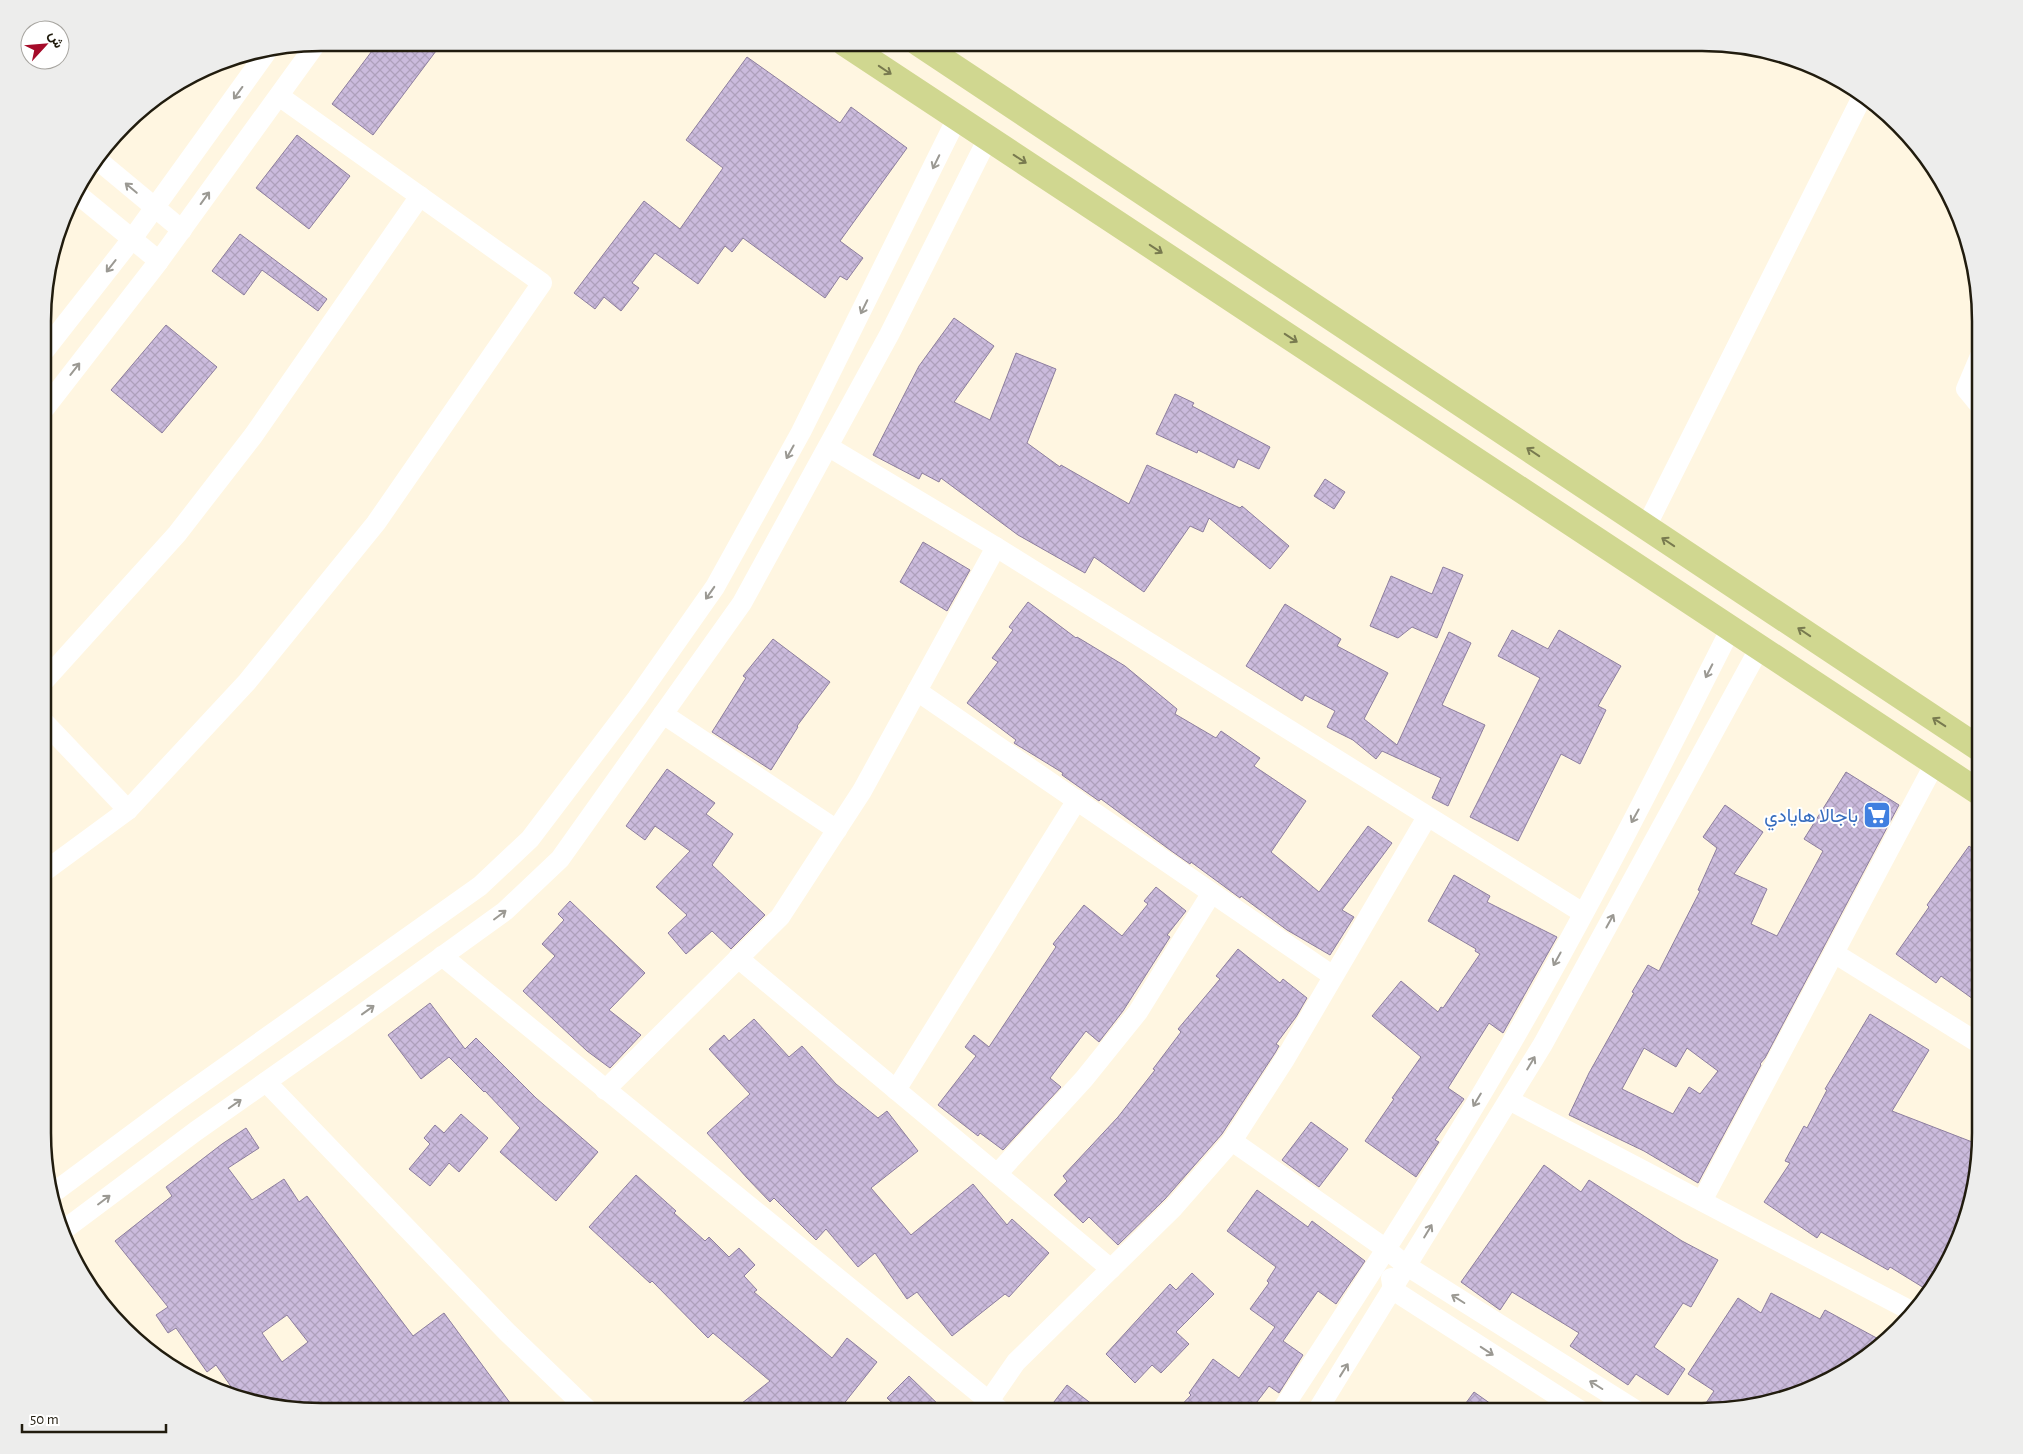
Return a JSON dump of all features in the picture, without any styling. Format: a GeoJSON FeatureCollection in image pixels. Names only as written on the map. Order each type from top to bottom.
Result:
{"type":"FeatureCollection","features":[{"type":"Feature","properties":{"kind":"main road"},"geometry":{"type":"LineString","coordinates":[[856,51],[1972,788]]}},
{"type":"Feature","properties":{"kind":"main road"},"geometry":{"type":"LineString","coordinates":[[930,51],[1972,744]]}},
{"type":"Feature","properties":{"kind":"street"},"geometry":{"type":"LineString","coordinates":[[51,400],[159,261],[311,52]]}},
{"type":"Feature","properties":{"kind":"street"},"geometry":{"type":"LineString","coordinates":[[51,342],[132,239],[264,57]]}},
{"type":"Feature","properties":{"kind":"street"},"geometry":{"type":"LineString","coordinates":[[51,867],[128,810],[247,682],[376,523],[542,283],[279,96]]}},
{"type":"Feature","properties":{"kind":"street"},"geometry":{"type":"LineString","coordinates":[[1646,527],[1859,102]]}},
{"type":"Feature","properties":{"kind":"street"},"geometry":{"type":"LineString","coordinates":[[57,1190],[177,1101],[480,886],[530,839],[637,698],[715,587],[801,432],[957,118]]}},
{"type":"Feature","properties":{"kind":"street"},"geometry":{"type":"LineString","coordinates":[[69,1226],[196,1131],[505,911],[560,858],[742,603],[889,335],[988,138]]}},
{"type":"Feature","properties":{"kind":"street"},"geometry":{"type":"LineString","coordinates":[[103,163],[182,230]]}},
{"type":"Feature","properties":{"kind":"street"},"geometry":{"type":"LineString","coordinates":[[51,674],[113,607],[189,519],[253,436],[420,196]]}},
{"type":"Feature","properties":{"kind":"street"},"geometry":{"type":"LineString","coordinates":[[82,197],[159,261]]}},
{"type":"Feature","properties":{"kind":"street"},"geometry":{"type":"LineString","coordinates":[[1972,375],[1966,389],[1972,396]]}},
{"type":"Feature","properties":{"kind":"street"},"geometry":{"type":"LineString","coordinates":[[829,447],[996,547],[1582,913]]}},
{"type":"Feature","properties":{"kind":"street"},"geometry":{"type":"LineString","coordinates":[[605,1090],[780,917],[862,791],[996,547]]}},
{"type":"Feature","properties":{"kind":"street"},"geometry":{"type":"LineString","coordinates":[[1286,1403],[1386,1249],[1512,1041],[1642,804],[1731,628]]}},
{"type":"Feature","properties":{"kind":"street"},"geometry":{"type":"LineString","coordinates":[[1323,1403],[1543,1044],[1760,648]]}},
{"type":"Feature","properties":{"kind":"street"},"geometry":{"type":"LineString","coordinates":[[917,691],[1333,976]]}},
{"type":"Feature","properties":{"kind":"street"},"geometry":{"type":"LineString","coordinates":[[663,714],[836,830]]}},
{"type":"Feature","properties":{"kind":"street"},"geometry":{"type":"LineString","coordinates":[[51,729],[128,810]]}},
{"type":"Feature","properties":{"kind":"street"},"geometry":{"type":"LineString","coordinates":[[1702,1201],[1935,763]]}},
{"type":"Feature","properties":{"kind":"street"},"geometry":{"type":"LineString","coordinates":[[896,1090],[1077,800]]}},
{"type":"Feature","properties":{"kind":"street"},"geometry":{"type":"LineString","coordinates":[[994,1403],[1016,1362],[1174,1207],[1232,1141],[1285,1059],[1428,817]]}},
{"type":"Feature","properties":{"kind":"street"},"geometry":{"type":"LineString","coordinates":[[997,1174],[1084,1080],[1138,1012],[1211,894]]}},
{"type":"Feature","properties":{"kind":"street"},"geometry":{"type":"LineString","coordinates":[[1834,953],[1972,1039]]}},
{"type":"Feature","properties":{"kind":"street"},"geometry":{"type":"LineString","coordinates":[[442,956],[985,1403]]}},
{"type":"Feature","properties":{"kind":"street"},"geometry":{"type":"LineString","coordinates":[[738,958],[1111,1269]]}},
{"type":"Feature","properties":{"kind":"street"},"geometry":{"type":"LineString","coordinates":[[266,1082],[507,1332],[581,1403]]}},
{"type":"Feature","properties":{"kind":"street"},"geometry":{"type":"LineString","coordinates":[[1508,1100],[1907,1309]]}},
{"type":"Feature","properties":{"kind":"street"},"geometry":{"type":"LineString","coordinates":[[1232,1141],[1386,1249],[1407,1266],[1623,1403]]}},
{"type":"Feature","properties":{"kind":"street"},"geometry":{"type":"LineString","coordinates":[[1386,1249],[1393,1290],[1554,1403]]}},
{"type":"Feature","properties":{"kind":"building"},"geometry":{"type":"Polygon","coordinates":[[[372,51],[436,51],[373,135],[332,104],[372,51]]]}},
{"type":"Feature","properties":{"kind":"building"},"geometry":{"type":"Polygon","coordinates":[[[747,57],[840,123],[851,107],[907,148],[840,241],[863,258],[847,280],[840,276],[825,298],[743,238],[732,252],[725,246],[698,284],[655,253],[632,283],[639,288],[621,311],[604,297],[595,309],[574,293],[644,201],[680,229],[723,168],[686,140],[747,57]]]}},
{"type":"Feature","properties":{"kind":"building"},"geometry":{"type":"Polygon","coordinates":[[[297,135],[350,176],[309,229],[256,188],[297,135]]]}},
{"type":"Feature","properties":{"kind":"building"},"geometry":{"type":"Polygon","coordinates":[[[240,234],[327,299],[318,311],[262,270],[244,295],[212,271],[240,234]]]}},
{"type":"Feature","properties":{"kind":"building"},"geometry":{"type":"Polygon","coordinates":[[[954,318],[994,346],[954,402],[990,420],[1016,353],[1056,369],[1027,443],[1060,467],[1061,465],[1129,504],[1147,465],[1240,508],[1242,506],[1289,546],[1270,569],[1209,518],[1203,532],[1190,526],[1144,592],[1094,557],[1085,573],[1018,535],[941,478],[939,482],[922,473],[919,479],[873,455],[919,366],[954,318]]]}},
{"type":"Feature","properties":{"kind":"building"},"geometry":{"type":"Polygon","coordinates":[[[166,325],[217,367],[162,433],[111,390],[166,325]]]}},
{"type":"Feature","properties":{"kind":"building"},"geometry":{"type":"Polygon","coordinates":[[[1175,394],[1194,403],[1192,406],[1270,447],[1259,469],[1238,459],[1234,468],[1198,450],[1197,453],[1156,434],[1175,394]]]}},
{"type":"Feature","properties":{"kind":"building"},"geometry":{"type":"Polygon","coordinates":[[[1325,479],[1345,492],[1334,509],[1314,496],[1325,479]]]}},
{"type":"Feature","properties":{"kind":"building"},"geometry":{"type":"Polygon","coordinates":[[[923,542],[970,570],[947,611],[900,582],[923,542]]]}},
{"type":"Feature","properties":{"kind":"building"},"geometry":{"type":"Polygon","coordinates":[[[1443,567],[1463,575],[1437,638],[1412,627],[1398,638],[1370,626],[1391,576],[1432,594],[1443,567]]]}},
{"type":"Feature","properties":{"kind":"building"},"geometry":{"type":"Polygon","coordinates":[[[1028,602],[1076,638],[1125,666],[1177,709],[1175,714],[1216,738],[1221,731],[1260,758],[1254,766],[1306,801],[1271,852],[1319,892],[1368,826],[1392,843],[1342,910],[1354,917],[1330,955],[1287,930],[1241,896],[1240,898],[1191,862],[1190,864],[1170,850],[1101,799],[1099,801],[1062,775],[1063,773],[1014,743],[1016,740],[967,703],[998,662],[992,658],[1013,630],[1009,627],[1028,602]]]}},
{"type":"Feature","properties":{"kind":"building"},"geometry":{"type":"Polygon","coordinates":[[[1285,604],[1341,639],[1337,646],[1388,673],[1364,719],[1397,745],[1449,632],[1471,643],[1442,705],[1485,725],[1448,806],[1432,798],[1441,778],[1382,751],[1376,759],[1353,740],[1327,727],[1335,711],[1305,695],[1302,701],[1246,666],[1285,604]]]}},
{"type":"Feature","properties":{"kind":"building"},"geometry":{"type":"Polygon","coordinates":[[[1512,630],[1548,649],[1559,630],[1621,666],[1598,706],[1606,710],[1580,764],[1561,754],[1518,841],[1470,817],[1540,678],[1498,656],[1512,630]]]}},
{"type":"Feature","properties":{"kind":"building"},"geometry":{"type":"Polygon","coordinates":[[[773,639],[830,682],[797,726],[771,770],[712,732],[746,678],[743,676],[773,639]]]}},
{"type":"Feature","properties":{"kind":"building"},"geometry":{"type":"Polygon","coordinates":[[[667,769],[715,803],[706,814],[733,834],[712,865],[765,915],[731,949],[712,931],[686,954],[668,933],[687,915],[656,887],[690,851],[655,826],[645,840],[626,826],[667,769]]]}},
{"type":"Feature","properties":{"kind":"building"},"geometry":{"type":"Polygon","coordinates":[[[1846,772],[1899,805],[1698,1183],[1644,1151],[1569,1115],[1589,1073],[1634,993],[1632,992],[1648,965],[1659,971],[1700,891],[1698,890],[1717,848],[1703,837],[1725,805],[1763,832],[1734,874],[1767,889],[1751,924],[1777,936],[1823,851],[1804,839],[1846,772]],[[1644,1048],[1622,1089],[1673,1114],[1689,1087],[1700,1094],[1718,1071],[1687,1048],[1676,1067],[1644,1048]]]}},
{"type":"Feature","properties":{"kind":"building"},"geometry":{"type":"Polygon","coordinates":[[[1969,846],[1972,848],[1972,998],[1941,976],[1936,983],[1896,954],[1929,907],[1927,905],[1969,846]]]}},
{"type":"Feature","properties":{"kind":"building"},"geometry":{"type":"Polygon","coordinates":[[[1454,875],[1490,896],[1487,902],[1557,937],[1503,1033],[1489,1023],[1448,1088],[1464,1099],[1435,1140],[1439,1142],[1416,1177],[1365,1141],[1421,1057],[1372,1016],[1401,981],[1438,1012],[1441,1007],[1443,1008],[1480,954],[1475,951],[1476,949],[1428,921],[1454,875]]]}},
{"type":"Feature","properties":{"kind":"building"},"geometry":{"type":"Polygon","coordinates":[[[1156,887],[1186,911],[1167,935],[1170,937],[1123,1011],[1099,1042],[1086,1031],[1050,1078],[1061,1087],[1003,1150],[980,1133],[978,1136],[938,1105],[976,1056],[965,1047],[974,1035],[989,1047],[1056,947],[1053,944],[1084,905],[1122,936],[1148,904],[1144,901],[1156,887]]]}},
{"type":"Feature","properties":{"kind":"building"},"geometry":{"type":"Polygon","coordinates":[[[570,901],[645,973],[609,1010],[641,1035],[610,1068],[587,1051],[523,991],[555,956],[542,944],[564,920],[558,914],[570,901]]]}},
{"type":"Feature","properties":{"kind":"building"},"geometry":{"type":"Polygon","coordinates":[[[1238,949],[1280,983],[1283,979],[1307,998],[1276,1044],[1279,1046],[1275,1053],[1222,1134],[1165,1199],[1118,1245],[1089,1217],[1083,1223],[1054,1195],[1067,1181],[1063,1176],[1118,1117],[1155,1070],[1153,1069],[1181,1032],[1178,1029],[1220,979],[1216,976],[1238,949]]]}},
{"type":"Feature","properties":{"kind":"building"},"geometry":{"type":"Polygon","coordinates":[[[430,1003],[465,1049],[476,1038],[536,1098],[598,1152],[556,1201],[500,1152],[520,1128],[485,1091],[449,1057],[421,1079],[388,1035],[430,1003]]]}},
{"type":"Feature","properties":{"kind":"building"},"geometry":{"type":"Polygon","coordinates":[[[1870,1014],[1929,1050],[1892,1111],[1971,1142],[1967,1185],[1963,1202],[1944,1252],[1923,1287],[1890,1267],[1888,1270],[1821,1232],[1817,1238],[1764,1202],[1790,1163],[1785,1161],[1804,1126],[1807,1128],[1827,1090],[1825,1089],[1870,1014]]]}},
{"type":"Feature","properties":{"kind":"building"},"geometry":{"type":"Polygon","coordinates":[[[754,1019],[789,1057],[802,1046],[836,1084],[878,1118],[887,1111],[918,1151],[871,1188],[911,1235],[973,1184],[1007,1225],[1012,1219],[1049,1253],[1009,1297],[1005,1294],[952,1336],[917,1292],[907,1299],[875,1253],[858,1267],[826,1229],[816,1240],[774,1198],[770,1202],[747,1178],[707,1133],[750,1094],[709,1049],[724,1035],[729,1041],[754,1019]]]}},
{"type":"Feature","properties":{"kind":"building"},"geometry":{"type":"Polygon","coordinates":[[[461,1114],[488,1138],[459,1172],[449,1163],[430,1186],[409,1169],[430,1144],[424,1138],[435,1125],[444,1133],[461,1114]]]}},
{"type":"Feature","properties":{"kind":"building"},"geometry":{"type":"Polygon","coordinates":[[[1311,1122],[1348,1149],[1319,1187],[1282,1160],[1311,1122]]]}},
{"type":"Feature","properties":{"kind":"building"},"geometry":{"type":"Polygon","coordinates":[[[246,1128],[259,1148],[228,1168],[252,1200],[284,1179],[299,1202],[307,1196],[413,1336],[444,1313],[510,1403],[304,1402],[269,1398],[231,1387],[216,1365],[207,1372],[176,1328],[168,1333],[156,1315],[168,1307],[115,1241],[172,1196],[166,1187],[246,1128]],[[287,1315],[262,1333],[282,1362],[308,1342],[287,1315]]]}},
{"type":"Feature","properties":{"kind":"building"},"geometry":{"type":"Polygon","coordinates":[[[1544,1165],[1581,1192],[1589,1180],[1682,1241],[1718,1260],[1691,1307],[1683,1303],[1654,1347],[1685,1369],[1668,1395],[1636,1374],[1628,1385],[1570,1346],[1579,1333],[1512,1292],[1500,1310],[1461,1282],[1544,1165]]]}},
{"type":"Feature","properties":{"kind":"building"},"geometry":{"type":"Polygon","coordinates":[[[636,1175],[676,1211],[674,1213],[705,1241],[709,1237],[729,1257],[739,1248],[755,1265],[744,1276],[757,1290],[754,1292],[832,1358],[847,1338],[877,1362],[844,1403],[742,1403],[770,1381],[713,1333],[708,1338],[652,1281],[650,1283],[589,1227],[636,1175]]]}},
{"type":"Feature","properties":{"kind":"building"},"geometry":{"type":"Polygon","coordinates":[[[1257,1190],[1308,1227],[1312,1221],[1365,1261],[1336,1304],[1318,1291],[1283,1341],[1303,1355],[1279,1393],[1269,1386],[1256,1403],[1184,1403],[1191,1395],[1189,1393],[1213,1359],[1239,1378],[1275,1327],[1250,1309],[1269,1283],[1267,1281],[1276,1267],[1227,1231],[1257,1190]]]}},
{"type":"Feature","properties":{"kind":"building"},"geometry":{"type":"Polygon","coordinates":[[[1192,1273],[1214,1294],[1176,1332],[1189,1344],[1161,1373],[1152,1365],[1135,1383],[1106,1354],[1170,1284],[1176,1290],[1192,1273]]]}},
{"type":"Feature","properties":{"kind":"building"},"geometry":{"type":"Polygon","coordinates":[[[1771,1293],[1820,1319],[1825,1310],[1877,1338],[1837,1367],[1805,1382],[1754,1398],[1706,1403],[1714,1391],[1688,1374],[1738,1298],[1761,1313],[1771,1293]]]}},
{"type":"Feature","properties":{"kind":"building"},"geometry":{"type":"Polygon","coordinates":[[[909,1376],[937,1403],[892,1403],[887,1398],[909,1376]]]}},
{"type":"Feature","properties":{"kind":"building"},"geometry":{"type":"Polygon","coordinates":[[[1067,1385],[1091,1403],[1053,1403],[1067,1385]]]}},
{"type":"Feature","properties":{"kind":"building"},"geometry":{"type":"Polygon","coordinates":[[[1474,1392],[1490,1403],[1466,1403],[1474,1392]]]}},
{"type":"Feature","properties":{"kind":"place","name":"باجالا هايادي"},"geometry":{"type":"Point","coordinates":[1877,815]}}]}
